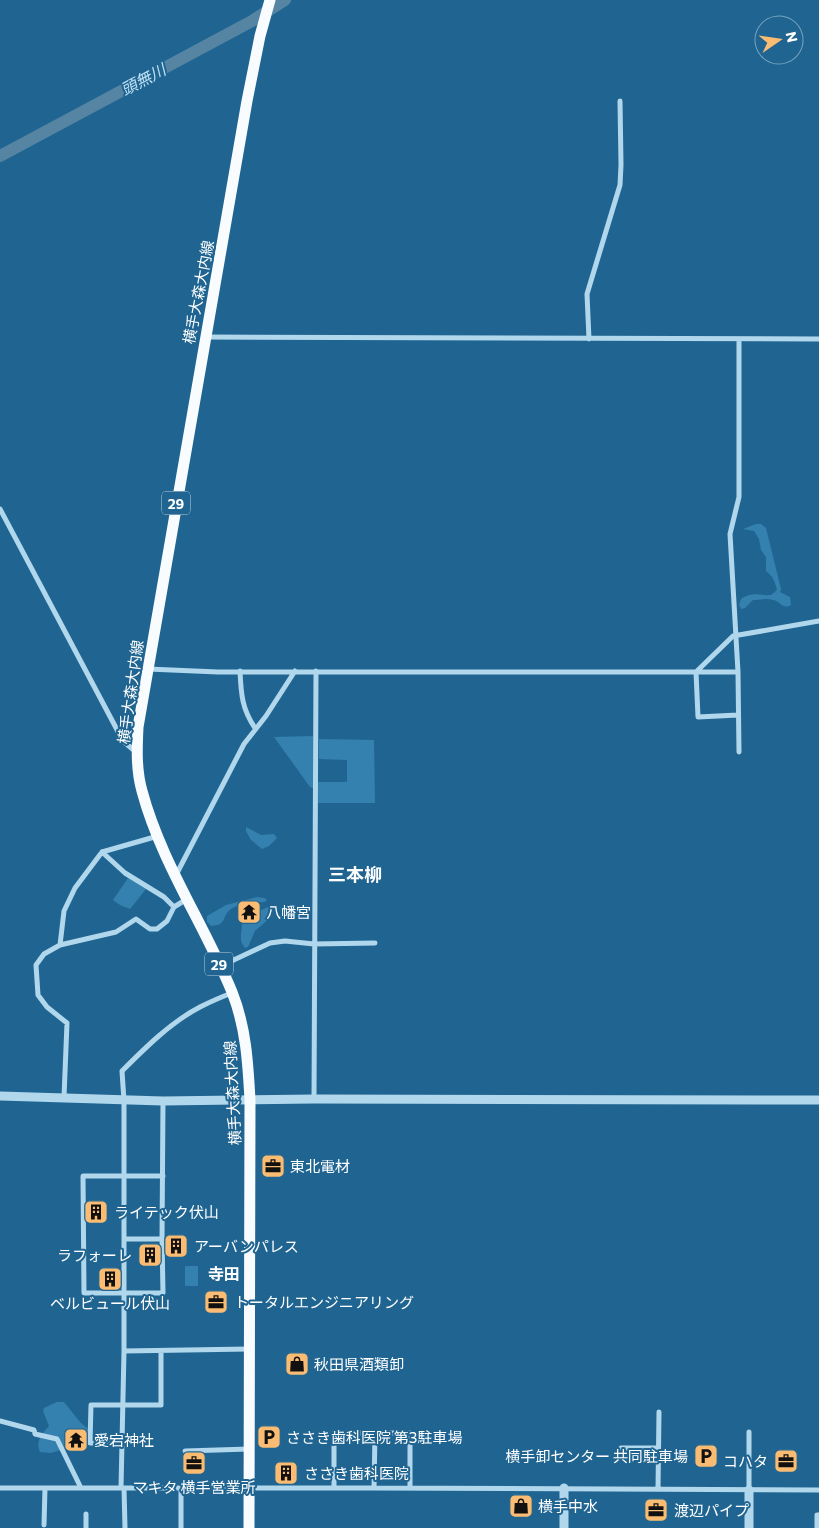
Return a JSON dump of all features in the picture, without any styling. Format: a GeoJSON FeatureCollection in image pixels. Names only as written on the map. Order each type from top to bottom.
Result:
{"type":"FeatureCollection","features":[{"type":"Feature","properties":{"kind":"main road","name":"横手大森大内線"},"geometry":{"type":"LineString","coordinates":[[249,1528],[250,1100],[244,1033],[232,993],[159,836],[142,791],[137,752],[138,727],[147,669],[204,337],[247,101],[260,36],[270,1]]}},
{"type":"Feature","properties":{"kind":"street"},"geometry":{"type":"LineString","coordinates":[[590,339],[587,294],[620,185],[620,101]]}},
{"type":"Feature","properties":{"kind":"street"},"geometry":{"type":"LineString","coordinates":[[204,337],[819,339]]}},
{"type":"Feature","properties":{"kind":"street"},"geometry":{"type":"LineString","coordinates":[[739,339],[739,497],[730,534],[738,672],[739,752]]}},
{"type":"Feature","properties":{"kind":"street"},"geometry":{"type":"LineString","coordinates":[[0,509],[123,740],[137,752]]}},
{"type":"Feature","properties":{"kind":"street"},"geometry":{"type":"LineString","coordinates":[[738,715],[698,717],[696,672],[733,636],[819,621]]}},
{"type":"Feature","properties":{"kind":"street"},"geometry":{"type":"LineString","coordinates":[[147,669],[240,671],[738,672]]}},
{"type":"Feature","properties":{"kind":"street"},"geometry":{"type":"LineString","coordinates":[[240,671],[241,698],[255,728]]}},
{"type":"Feature","properties":{"kind":"street"},"geometry":{"type":"LineString","coordinates":[[176,875],[244,744],[266,716],[296,671]]}},
{"type":"Feature","properties":{"kind":"street"},"geometry":{"type":"LineString","coordinates":[[314,1099],[316,671]]}},
{"type":"Feature","properties":{"kind":"street"},"geometry":{"type":"LineString","coordinates":[[60,945],[64,911],[75,888],[102,852],[159,836]]}},
{"type":"Feature","properties":{"kind":"street"},"geometry":{"type":"LineString","coordinates":[[102,852],[125,873],[164,897],[174,907]]}},
{"type":"Feature","properties":{"kind":"street"},"geometry":{"type":"LineString","coordinates":[[64,1097],[67,1023],[47,1007],[38,995],[36,965],[44,954],[60,945],[116,932],[136,919],[150,929],[157,929],[167,921],[174,907],[188,899]]}},
{"type":"Feature","properties":{"kind":"street"},"geometry":{"type":"LineString","coordinates":[[220,966],[270,943],[285,941],[314,944],[375,943]]}},
{"type":"Feature","properties":{"kind":"street"},"geometry":{"type":"LineString","coordinates":[[124,1528],[122,1444],[124,1100],[122,1071],[150,1043],[199,1007],[232,993]]}},
{"type":"Feature","properties":{"kind":"street"},"geometry":{"type":"LineString","coordinates":[[0,1096],[164,1101],[314,1099],[819,1100]]}},
{"type":"Feature","properties":{"kind":"street"},"geometry":{"type":"LineString","coordinates":[[163,1176],[83,1176],[84,1293],[163,1293],[164,1101]]}},
{"type":"Feature","properties":{"kind":"street"},"geometry":{"type":"LineString","coordinates":[[124,1239],[162,1239]]}},
{"type":"Feature","properties":{"kind":"street"},"geometry":{"type":"LineString","coordinates":[[124,1351],[250,1349]]}},
{"type":"Feature","properties":{"kind":"street"},"geometry":{"type":"LineString","coordinates":[[122,1444],[90,1443],[91,1405],[161,1405],[161,1351]]}},
{"type":"Feature","properties":{"kind":"street"},"geometry":{"type":"LineString","coordinates":[[658,1412],[658,1489]]}},
{"type":"Feature","properties":{"kind":"street"},"geometry":{"type":"LineString","coordinates":[[0,1421],[34,1430],[35,1434],[57,1440],[81,1488]]}},
{"type":"Feature","properties":{"kind":"street"},"geometry":{"type":"LineString","coordinates":[[749,1432],[749,1528]]}},
{"type":"Feature","properties":{"kind":"street"},"geometry":{"type":"LineString","coordinates":[[334,1488],[334,1433],[410,1433],[410,1488]]}},
{"type":"Feature","properties":{"kind":"street"},"geometry":{"type":"LineString","coordinates":[[374,1488],[375,1433]]}},
{"type":"Feature","properties":{"kind":"street"},"geometry":{"type":"LineString","coordinates":[[621,1448],[658,1448]]}},
{"type":"Feature","properties":{"kind":"street"},"geometry":{"type":"LineString","coordinates":[[185,1451],[250,1449]]}},
{"type":"Feature","properties":{"kind":"street"},"geometry":{"type":"LineString","coordinates":[[0,1488],[819,1490]]}},
{"type":"Feature","properties":{"kind":"street"},"geometry":{"type":"LineString","coordinates":[[44,1525],[45,1488]]}},
{"type":"Feature","properties":{"kind":"street"},"geometry":{"type":"LineString","coordinates":[[180,1528],[181,1488]]}},
{"type":"Feature","properties":{"kind":"street"},"geometry":{"type":"LineString","coordinates":[[564,1488],[564,1528]]}},
{"type":"Feature","properties":{"kind":"street"},"geometry":{"type":"LineString","coordinates":[[86,1514],[86,1528]]}},
{"type":"Feature","properties":{"kind":"street"},"geometry":{"type":"LineString","coordinates":[[817,1528],[817,1514],[819,1514]]}},
{"type":"Feature","properties":{"kind":"shaded area"},"geometry":{"type":"Polygon","coordinates":[[[761,524],[766,528],[781,589],[780,592],[790,597],[791,605],[783,606],[776,601],[768,599],[753,600],[745,608],[741,609],[739,605],[741,599],[745,597],[753,594],[771,595],[777,590],[773,579],[766,571],[766,557],[761,550],[759,539],[754,531],[743,529],[761,524]]]}},
{"type":"Feature","properties":{"kind":"shaded area"},"geometry":{"type":"Polygon","coordinates":[[[313,736],[313,788],[310,787],[274,737],[313,736]]]}},
{"type":"Feature","properties":{"kind":"shaded area"},"geometry":{"type":"Polygon","coordinates":[[[319,739],[374,740],[375,803],[318,803],[318,782],[347,782],[347,760],[319,759],[319,739]]]}},
{"type":"Feature","properties":{"kind":"shaded area"},"geometry":{"type":"Polygon","coordinates":[[[246,827],[261,835],[274,834],[277,838],[269,846],[262,849],[251,840],[246,827]]]}},
{"type":"Feature","properties":{"kind":"shaded area"},"geometry":{"type":"Polygon","coordinates":[[[128,878],[146,889],[130,909],[113,900],[128,878]]]}},
{"type":"Feature","properties":{"kind":"shaded area"},"geometry":{"type":"Polygon","coordinates":[[[257,897],[265,898],[267,901],[234,907],[220,924],[211,926],[207,922],[207,916],[226,905],[257,897]]]}},
{"type":"Feature","properties":{"kind":"shaded area"},"geometry":{"type":"Polygon","coordinates":[[[268,907],[274,909],[272,916],[255,931],[248,947],[245,948],[241,939],[242,924],[259,911],[268,907]]]}},
{"type":"Feature","properties":{"kind":"shaded area"},"geometry":{"type":"Polygon","coordinates":[[[185,1266],[198,1266],[198,1286],[185,1286],[185,1266]]]}},
{"type":"Feature","properties":{"kind":"shaded area"},"geometry":{"type":"Polygon","coordinates":[[[57,1402],[64,1402],[89,1430],[85,1449],[75,1452],[67,1448],[51,1453],[40,1452],[39,1441],[49,1426],[43,1411],[44,1408],[57,1402]]]}},
{"type":"Feature","properties":{"kind":"waterway","name":"頭無川"},"geometry":{"type":"LineString","coordinates":[[0,156],[252,21],[285,0]]}},
{"type":"Feature","properties":{"kind":"place","name":"八幡宮"},"geometry":{"type":"Point","coordinates":[249,912]}},
{"type":"Feature","properties":{"kind":"place","name":"東北電材"},"geometry":{"type":"Point","coordinates":[273,1166]}},
{"type":"Feature","properties":{"kind":"place","name":"ライテック伏山"},"geometry":{"type":"Point","coordinates":[96,1212]}},
{"type":"Feature","properties":{"kind":"place","name":"アーバンパレス"},"geometry":{"type":"Point","coordinates":[176,1246]}},
{"type":"Feature","properties":{"kind":"place","name":"ラフォーレ"},"geometry":{"type":"Point","coordinates":[150,1255]}},
{"type":"Feature","properties":{"kind":"place","name":"ベルビュール伏山"},"geometry":{"type":"Point","coordinates":[110,1279]}},
{"type":"Feature","properties":{"kind":"place","name":"トータルエンジニアリング"},"geometry":{"type":"Point","coordinates":[216,1302]}},
{"type":"Feature","properties":{"kind":"place","name":"秋田県酒類卸"},"geometry":{"type":"Point","coordinates":[297,1364]}},
{"type":"Feature","properties":{"kind":"place","name":"ささき歯科医院 第3駐車場"},"geometry":{"type":"Point","coordinates":[269,1437]}},
{"type":"Feature","properties":{"kind":"place","name":"愛宕神社"},"geometry":{"type":"Point","coordinates":[76,1440]}},
{"type":"Feature","properties":{"kind":"place","name":"横手卸センター 共同駐車場"},"geometry":{"type":"Point","coordinates":[706,1456]}},
{"type":"Feature","properties":{"kind":"place","name":"コハタ"},"geometry":{"type":"Point","coordinates":[786,1461]}},
{"type":"Feature","properties":{"kind":"place","name":"マキタ 横手営業所"},"geometry":{"type":"Point","coordinates":[194,1463]}},
{"type":"Feature","properties":{"kind":"place","name":"ささき歯科医院"},"geometry":{"type":"Point","coordinates":[286,1473]}},
{"type":"Feature","properties":{"kind":"place","name":"横手中水"},"geometry":{"type":"Point","coordinates":[521,1506]}},
{"type":"Feature","properties":{"kind":"place","name":"渡辺パイプ"},"geometry":{"type":"Point","coordinates":[656,1510]}},
{"type":"Feature","properties":{"kind":"district","name":"三本柳"},"geometry":{"type":"Point","coordinates":[355,874]}},
{"type":"Feature","properties":{"kind":"district","name":"寺田"},"geometry":{"type":"Point","coordinates":[224,1273]}}]}
